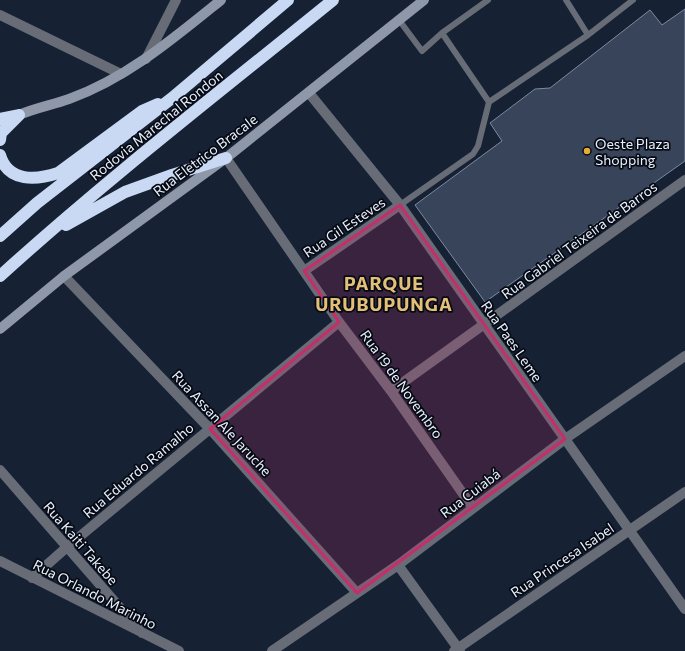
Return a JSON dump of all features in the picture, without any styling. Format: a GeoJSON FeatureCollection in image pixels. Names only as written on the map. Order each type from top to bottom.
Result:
{"type":"FeatureCollection","features":[{"type":"Feature","properties":{"kind":"highway","name":"Rodovia Marechal Rondon"},"geometry":{"type":"LineString","coordinates":[[0,236],[37,203],[172,98],[288,0]]}},
{"type":"Feature","properties":{"kind":"highway","name":"Rodovia Marechal Rondon"},"geometry":{"type":"LineString","coordinates":[[0,276],[44,236],[167,133],[231,84],[333,0]]}},
{"type":"Feature","properties":{"kind":"highway"},"geometry":{"type":"LineString","coordinates":[[0,155],[9,169],[15,174],[26,178],[43,178],[58,173],[142,111],[172,98]]}},
{"type":"Feature","properties":{"kind":"highway"},"geometry":{"type":"LineString","coordinates":[[0,119],[19,114]]}},
{"type":"Feature","properties":{"kind":"highway"},"geometry":{"type":"LineString","coordinates":[[0,140],[1,133],[19,114]]}},
{"type":"Feature","properties":{"kind":"highway"},"geometry":{"type":"LineString","coordinates":[[44,236],[125,192],[226,158]]}},
{"type":"Feature","properties":{"kind":"main road"},"geometry":{"type":"LineString","coordinates":[[19,114],[69,99],[121,74],[146,59],[221,0]]}},
{"type":"Feature","properties":{"kind":"main road","name":"Rua Eletrico Bracale"},"geometry":{"type":"LineString","coordinates":[[0,329],[64,276],[226,158],[424,0]]}},
{"type":"Feature","properties":{"kind":"street"},"geometry":{"type":"LineString","coordinates":[[146,59],[176,0]]}},
{"type":"Feature","properties":{"kind":"street"},"geometry":{"type":"LineString","coordinates":[[0,15],[121,74]]}},
{"type":"Feature","properties":{"kind":"street","name":"Rua Paes Leme"},"geometry":{"type":"LineString","coordinates":[[309,93],[400,206],[685,610]]}},
{"type":"Feature","properties":{"kind":"street","name":"Rua 19 de Novembro"},"geometry":{"type":"LineString","coordinates":[[226,158],[339,322],[391,391],[473,508]]}},
{"type":"Feature","properties":{"kind":"street","name":"Rua Gabriel Teixeira de Barros"},"geometry":{"type":"LineString","coordinates":[[391,391],[684,183]]}},
{"type":"Feature","properties":{"kind":"street","name":"Rua Gil Esteves"},"geometry":{"type":"LineString","coordinates":[[304,272],[400,206]]}},
{"type":"Feature","properties":{"kind":"street","name":"Rua Assan Ale Jaruche"},"geometry":{"type":"LineString","coordinates":[[64,276],[210,429],[357,593]]}},
{"type":"Feature","properties":{"kind":"street","name":"Rua Eduardo Ramalho"},"geometry":{"type":"LineString","coordinates":[[32,578],[67,547],[339,322]]}},
{"type":"Feature","properties":{"kind":"street","name":"Rua Cuiabá"},"geometry":{"type":"LineString","coordinates":[[272,651],[398,565],[565,439],[685,356]]}},
{"type":"Feature","properties":{"kind":"street","name":"Rua Kaiti Takebe"},"geometry":{"type":"LineString","coordinates":[[0,470],[142,633]]}},
{"type":"Feature","properties":{"kind":"street","name":"Rua Princesa Isabel"},"geometry":{"type":"LineString","coordinates":[[457,650],[685,492]]}},
{"type":"Feature","properties":{"kind":"street","name":"Rua Orlando Marinho"},"geometry":{"type":"LineString","coordinates":[[0,561],[179,651]]}},
{"type":"Feature","properties":{"kind":"street"},"geometry":{"type":"LineString","coordinates":[[398,565],[457,650]]}},
{"type":"Feature","properties":{"kind":"lane"},"geometry":{"type":"LineString","coordinates":[[399,20],[422,51],[442,33],[488,0]]}},
{"type":"Feature","properties":{"kind":"lane"},"geometry":{"type":"LineString","coordinates":[[566,0],[588,35]]}},
{"type":"Feature","properties":{"kind":"lane"},"geometry":{"type":"LineString","coordinates":[[400,206],[472,154],[478,146],[489,102],[588,35],[633,0]]}},
{"type":"Feature","properties":{"kind":"lane"},"geometry":{"type":"LineString","coordinates":[[442,33],[489,102]]}},
{"type":"Feature","properties":{"kind":"highlighted area"},"geometry":{"type":"Polygon","coordinates":[[[400,205],[565,439],[357,593],[210,429],[339,322],[304,271],[400,205]]]}},
{"type":"Feature","properties":{"kind":"building","name":"Oeste Plaza Shopping"},"geometry":{"type":"Polygon","coordinates":[[[685,9],[685,161],[485,302],[415,205],[502,141],[490,123],[535,89],[550,88],[650,10],[662,25],[685,9]]]}},
{"type":"Feature","properties":{"kind":"place","name":"Oeste Plaza Shopping"},"geometry":{"type":"Point","coordinates":[587,151]}},
{"type":"Feature","properties":{"kind":"district","name":"PARQUE URUBUPUNGA"},"geometry":{"type":"Point","coordinates":[384,293]}}]}
